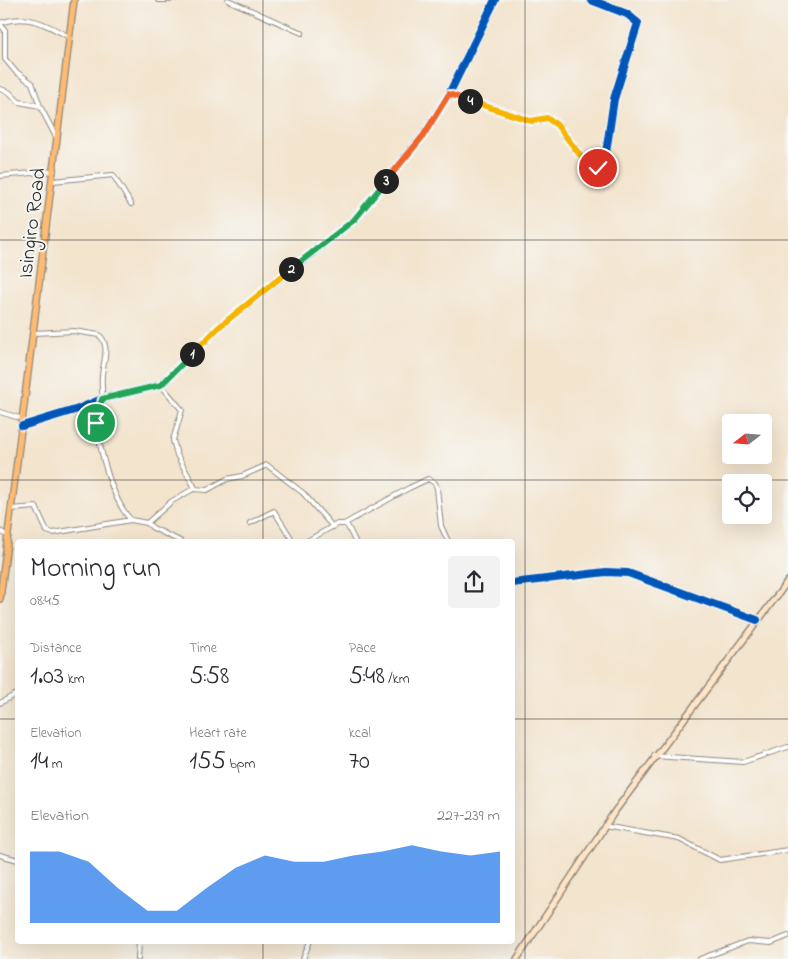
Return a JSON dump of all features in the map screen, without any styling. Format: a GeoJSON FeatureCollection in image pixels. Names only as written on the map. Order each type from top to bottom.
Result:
{"type":"FeatureCollection","features":[{"type":"Feature","properties":{"kind":"main road","name":"Isingiro Road"},"geometry":{"type":"LineString","coordinates":[[0,599],[74,0]]}},
{"type":"Feature","properties":{"kind":"main road"},"geometry":{"type":"LineString","coordinates":[[517,959],[604,826],[654,756],[788,581]]}},
{"type":"Feature","properties":{"kind":"street"},"geometry":{"type":"LineString","coordinates":[[158,0],[170,0]]}},
{"type":"Feature","properties":{"kind":"street"},"geometry":{"type":"LineString","coordinates":[[228,0],[302,32]]}},
{"type":"Feature","properties":{"kind":"street"},"geometry":{"type":"LineString","coordinates":[[0,412],[22,422],[78,409],[102,399],[161,385],[219,327],[354,220],[423,136],[449,94],[495,0]]}},
{"type":"Feature","properties":{"kind":"street"},"geometry":{"type":"LineString","coordinates":[[449,94],[531,121],[547,118],[557,125],[580,155],[598,168],[604,166],[614,99],[638,23],[627,14],[591,0]]}},
{"type":"Feature","properties":{"kind":"street"},"geometry":{"type":"LineString","coordinates":[[57,139],[40,106],[32,83],[15,71],[5,59],[5,30],[0,23],[26,18],[43,22],[69,37]]}},
{"type":"Feature","properties":{"kind":"street"},"geometry":{"type":"LineString","coordinates":[[0,89],[9,92],[19,102],[40,106]]}},
{"type":"Feature","properties":{"kind":"street"},"geometry":{"type":"LineString","coordinates":[[0,176],[54,171]]}},
{"type":"Feature","properties":{"kind":"street"},"geometry":{"type":"LineString","coordinates":[[53,181],[113,174],[131,204]]}},
{"type":"Feature","properties":{"kind":"street"},"geometry":{"type":"LineString","coordinates":[[34,333],[74,331],[99,335],[103,338],[105,348],[102,399],[96,423],[105,463],[120,507],[131,520]]}},
{"type":"Feature","properties":{"kind":"street"},"geometry":{"type":"LineString","coordinates":[[161,385],[182,410],[173,440],[177,455],[194,489]]}},
{"type":"Feature","properties":{"kind":"street"},"geometry":{"type":"LineString","coordinates":[[147,523],[172,501],[194,489],[207,490],[227,479],[242,476],[267,465],[303,493],[332,526]]}},
{"type":"Feature","properties":{"kind":"street"},"geometry":{"type":"LineString","coordinates":[[310,539],[332,526],[344,524],[424,480],[432,480],[437,488],[441,526],[447,539]]}},
{"type":"Feature","properties":{"kind":"street"},"geometry":{"type":"LineString","coordinates":[[12,509],[36,507],[47,531],[53,533],[131,520],[147,523],[176,539]]}},
{"type":"Feature","properties":{"kind":"street"},"geometry":{"type":"LineString","coordinates":[[250,523],[274,511],[292,539]]}},
{"type":"Feature","properties":{"kind":"street"},"geometry":{"type":"LineString","coordinates":[[344,524],[347,524],[354,539]]}},
{"type":"Feature","properties":{"kind":"street"},"geometry":{"type":"LineString","coordinates":[[0,531],[8,536]]}},
{"type":"Feature","properties":{"kind":"street"},"geometry":{"type":"LineString","coordinates":[[515,584],[606,572],[628,573],[757,620]]}},
{"type":"Feature","properties":{"kind":"street"},"geometry":{"type":"LineString","coordinates":[[0,702],[15,694]]}},
{"type":"Feature","properties":{"kind":"street"},"geometry":{"type":"LineString","coordinates":[[654,756],[743,762],[788,747]]}},
{"type":"Feature","properties":{"kind":"street"},"geometry":{"type":"LineString","coordinates":[[604,826],[686,841],[720,860],[788,850]]}},
{"type":"Feature","properties":{"kind":"street"},"geometry":{"type":"LineString","coordinates":[[0,855],[15,859]]}},
{"type":"Feature","properties":{"kind":"street"},"geometry":{"type":"LineString","coordinates":[[700,959],[748,940],[771,943],[788,936]]}},
{"type":"Feature","properties":{"kind":"street"},"geometry":{"type":"LineString","coordinates":[[138,959],[139,944]]}},
{"type":"Feature","properties":{"kind":"street"},"geometry":{"type":"LineString","coordinates":[[303,959],[309,944]]}},
{"type":"Feature","properties":{"kind":"cycle path"},"geometry":{"type":"LineString","coordinates":[[22,426],[78,409],[102,399],[161,385],[219,327],[354,220],[423,135],[449,94],[495,0]]}},
{"type":"Feature","properties":{"kind":"cycle path"},"geometry":{"type":"LineString","coordinates":[[449,94],[531,121],[547,118],[557,125],[580,155],[598,168],[604,166],[614,99],[638,23],[627,14],[591,0]]}},
{"type":"Feature","properties":{"kind":"cycle path"},"geometry":{"type":"LineString","coordinates":[[515,583],[606,572],[628,573],[757,620]]}},
{"type":"Feature","properties":{"kind":"route"},"geometry":{"type":"LineString","coordinates":[[96,423],[102,399],[161,385],[219,327],[354,220],[423,136],[449,94],[531,121],[547,118],[557,125],[580,155],[598,168]]}}]}
